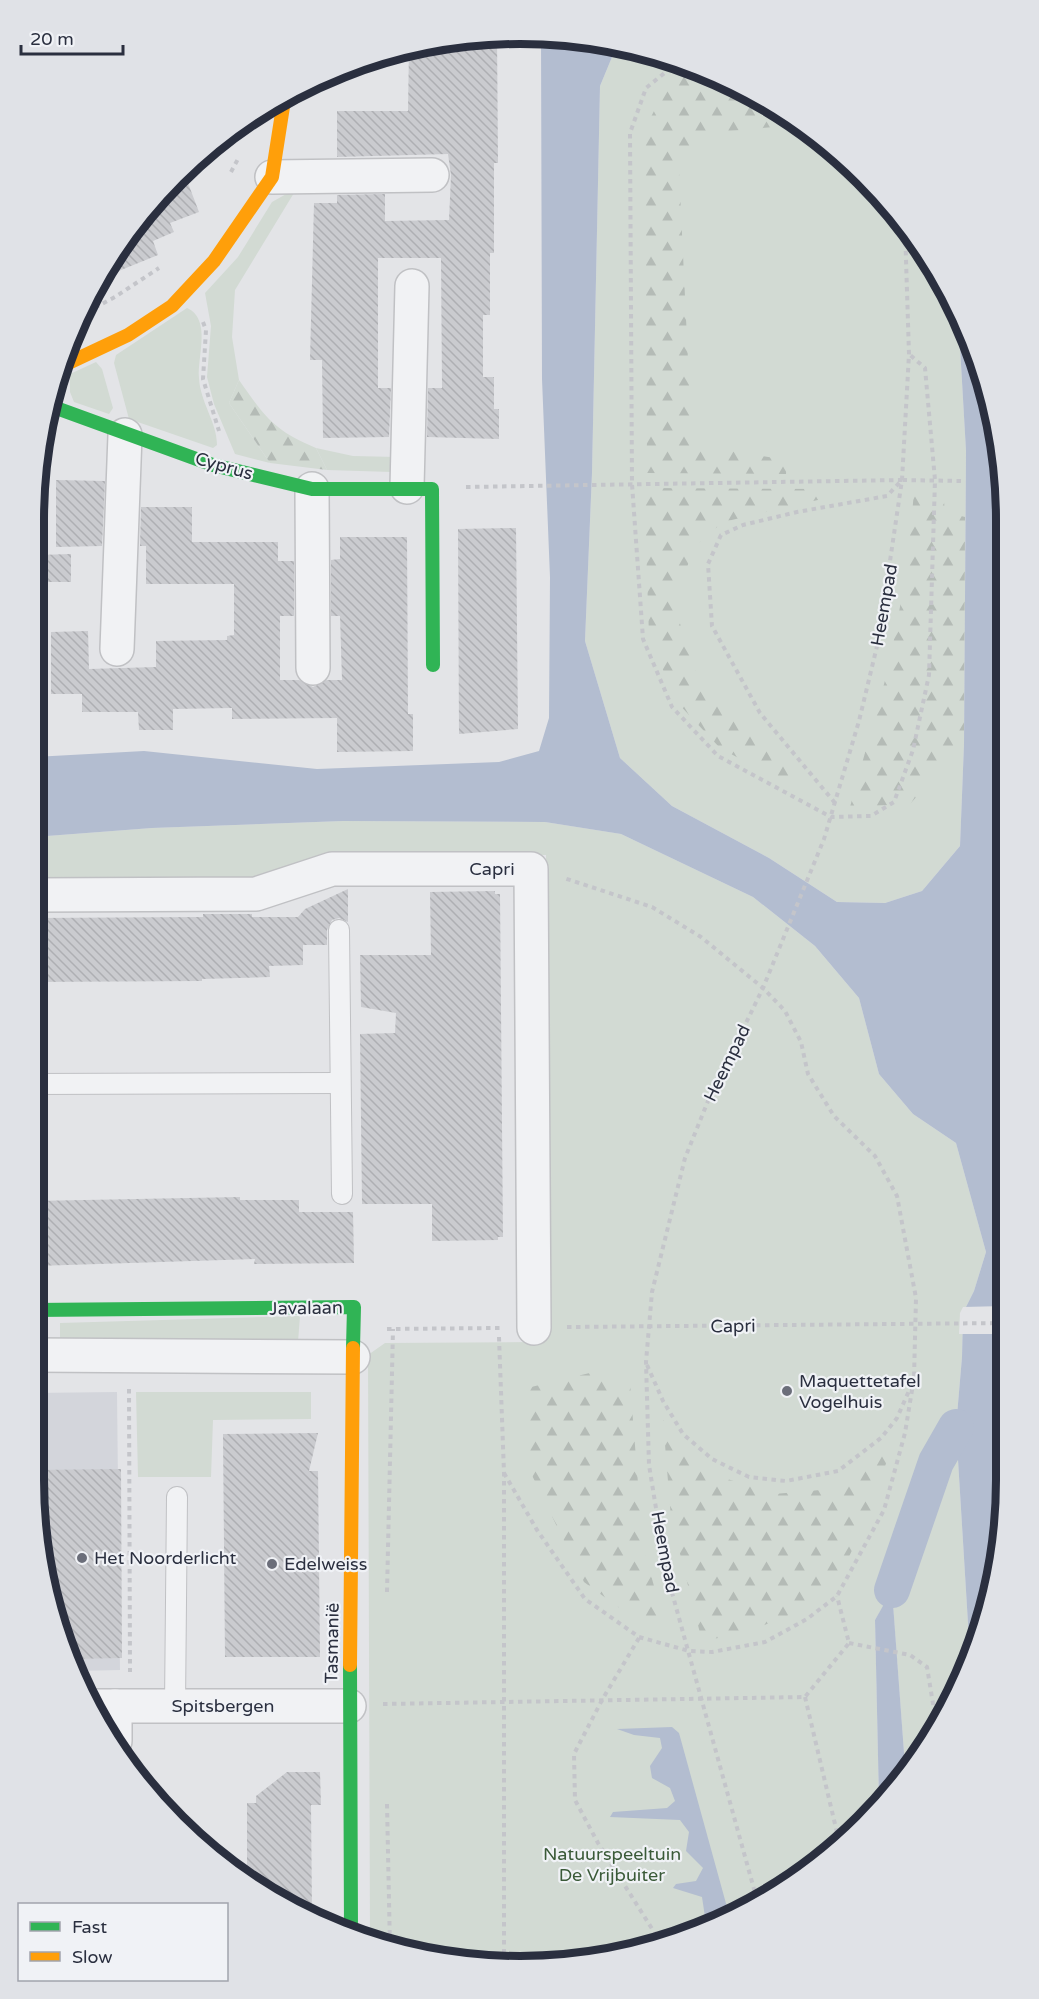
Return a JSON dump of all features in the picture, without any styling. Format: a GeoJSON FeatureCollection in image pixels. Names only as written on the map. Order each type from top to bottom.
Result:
{"type":"FeatureCollection","features":[{"type":"Feature","properties":{"kind":"street"},"geometry":{"type":"LineString","coordinates":[[73,356],[129,335],[172,306],[214,261],[272,177],[283,106]]}},
{"type":"Feature","properties":{"kind":"street"},"geometry":{"type":"LineString","coordinates":[[272,177],[432,176]]}},
{"type":"Feature","properties":{"kind":"street"},"geometry":{"type":"LineString","coordinates":[[412,286],[420,488],[434,665]]}},
{"type":"Feature","properties":{"kind":"street","name":"Cyprus"},"geometry":{"type":"LineString","coordinates":[[57,409],[125,435],[228,468],[312,489],[420,488]]}},
{"type":"Feature","properties":{"kind":"street"},"geometry":{"type":"LineString","coordinates":[[117,649],[125,435]]}},
{"type":"Feature","properties":{"kind":"street"},"geometry":{"type":"LineString","coordinates":[[312,489],[313,668]]}},
{"type":"Feature","properties":{"kind":"street","name":"Capri"},"geometry":{"type":"LineString","coordinates":[[44,895],[256,894],[332,868],[531,869],[534,1328]]}},
{"type":"Feature","properties":{"kind":"street","name":"Javalaan"},"geometry":{"type":"LineString","coordinates":[[44,1310],[354,1307],[353,1356],[44,1355]]}},
{"type":"Feature","properties":{"kind":"street","name":"Tasmanië"},"geometry":{"type":"LineString","coordinates":[[351,1924],[349,1706],[353,1356]]}},
{"type":"Feature","properties":{"kind":"street"},"geometry":{"type":"LineString","coordinates":[[114,1706],[115,1730]]}},
{"type":"Feature","properties":{"kind":"street","name":"Spitsbergen"},"geometry":{"type":"LineString","coordinates":[[114,1706],[349,1706]]}},
{"type":"Feature","properties":{"kind":"lane"},"geometry":{"type":"LineString","coordinates":[[339,930],[342,1194]]}},
{"type":"Feature","properties":{"kind":"lane"},"geometry":{"type":"LineString","coordinates":[[44,1084],[340,1083]]}},
{"type":"Feature","properties":{"kind":"lane"},"geometry":{"type":"LineString","coordinates":[[175,1706],[177,1497]]}},
{"type":"Feature","properties":{"kind":"path"},"geometry":{"type":"LineString","coordinates":[[670,68],[646,88],[630,132],[632,484],[643,639],[672,707],[718,756],[831,817],[871,816],[894,802],[914,750],[929,675],[935,480],[925,368],[909,354]]}},
{"type":"Feature","properties":{"kind":"path"},"geometry":{"type":"LineString","coordinates":[[228,177],[243,148]]}},
{"type":"Feature","properties":{"kind":"path","name":"Heempad"},"geometry":{"type":"LineString","coordinates":[[754,1893],[671,1589],[649,1465],[646,1362],[652,1292],[685,1158],[708,1101],[763,988],[824,839],[860,721],[878,642],[902,480],[909,354],[905,242]]}},
{"type":"Feature","properties":{"kind":"path"},"geometry":{"type":"LineString","coordinates":[[94,308],[115,297],[166,263]]}},
{"type":"Feature","properties":{"kind":"path"},"geometry":{"type":"LineString","coordinates":[[189,288],[206,330],[203,379],[225,449],[228,468]]}},
{"type":"Feature","properties":{"kind":"path"},"geometry":{"type":"LineString","coordinates":[[835,803],[760,713],[712,626],[708,564],[721,535],[743,525],[797,512],[887,496],[902,480]]}},
{"type":"Feature","properties":{"kind":"path"},"geometry":{"type":"LineString","coordinates":[[420,488],[505,484],[961,481]]}},
{"type":"Feature","properties":{"kind":"path"},"geometry":{"type":"LineString","coordinates":[[504,1473],[537,1530],[585,1599],[639,1637],[689,1651],[712,1652],[765,1642],[807,1619],[837,1596],[884,1510],[905,1432],[914,1378],[916,1298],[897,1196],[875,1156],[834,1116],[807,1074],[801,1042],[785,1011],[763,988],[701,937],[652,907],[583,883],[531,869]]}},
{"type":"Feature","properties":{"kind":"path","name":"Capri"},"geometry":{"type":"LineString","coordinates":[[387,1599],[393,1329],[996,1323]]}},
{"type":"Feature","properties":{"kind":"path"},"geometry":{"type":"LineString","coordinates":[[499,1328],[504,1473],[504,1955]]}},
{"type":"Feature","properties":{"kind":"path"},"geometry":{"type":"LineString","coordinates":[[114,1706],[129,1355]]}},
{"type":"Feature","properties":{"kind":"path"},"geometry":{"type":"LineString","coordinates":[[646,1362],[663,1401],[683,1434],[712,1459],[749,1477],[786,1481],[838,1471],[881,1438],[897,1418],[914,1378]]}},
{"type":"Feature","properties":{"kind":"path"},"geometry":{"type":"LineString","coordinates":[[837,1596],[849,1643]]}},
{"type":"Feature","properties":{"kind":"path"},"geometry":{"type":"LineString","coordinates":[[639,1637],[574,1754],[575,1800],[598,1843],[657,1935]]}},
{"type":"Feature","properties":{"kind":"path"},"geometry":{"type":"LineString","coordinates":[[349,1706],[806,1697],[849,1643]]}},
{"type":"Feature","properties":{"kind":"path"},"geometry":{"type":"LineString","coordinates":[[849,1643],[910,1655],[927,1667],[935,1713]]}},
{"type":"Feature","properties":{"kind":"path"},"geometry":{"type":"LineString","coordinates":[[385,1692],[385,1716]]}},
{"type":"Feature","properties":{"kind":"path"},"geometry":{"type":"LineString","coordinates":[[806,1697],[837,1833]]}},
{"type":"Feature","properties":{"kind":"path"},"geometry":{"type":"LineString","coordinates":[[387,1797],[390,1937]]}},
{"type":"Feature","properties":{"kind":"shaded area","name":"Het Noorderlicht"},"geometry":{"type":"Polygon","coordinates":[[[117,1392],[120,1670],[84,1671],[60,1603],[48,1542],[45,1511],[44,1393],[117,1392]]]}},
{"type":"Feature","properties":{"kind":"green space"},"geometry":{"type":"Polygon","coordinates":[[[614,53],[673,69],[702,80],[758,107],[784,124],[809,142],[856,183],[897,230],[932,282],[959,337],[966,451],[964,744],[960,846],[922,891],[885,903],[837,902],[769,858],[672,806],[620,758],[585,641],[592,473],[600,86],[614,53]]]}},
{"type":"Feature","properties":{"kind":"green space"},"geometry":{"type":"Polygon","coordinates":[[[684,73],[758,107],[787,126],[696,134],[679,170],[692,445],[787,460],[786,474],[647,473],[645,129],[666,87],[684,73]]]}},
{"type":"Feature","properties":{"kind":"green space"},"geometry":{"type":"Polygon","coordinates":[[[297,188],[235,290],[232,337],[239,380],[229,403],[270,463],[235,454],[214,404],[207,377],[211,326],[205,293],[238,257],[272,202],[297,188]]]}},
{"type":"Feature","properties":{"kind":"green space"},"geometry":{"type":"Polygon","coordinates":[[[187,308],[195,313],[201,329],[199,378],[202,395],[216,437],[217,445],[213,448],[129,419],[114,363],[116,355],[187,308]]]}},
{"type":"Feature","properties":{"kind":"green space"},"geometry":{"type":"Polygon","coordinates":[[[96,362],[102,369],[113,408],[109,414],[74,402],[70,392],[70,374],[96,362]]]}},
{"type":"Feature","properties":{"kind":"green space"},"geometry":{"type":"Polygon","coordinates":[[[239,380],[271,421],[289,435],[316,448],[327,470],[270,463],[229,403],[239,380]]]}},
{"type":"Feature","properties":{"kind":"green space"},"geometry":{"type":"Polygon","coordinates":[[[316,448],[353,456],[397,457],[392,472],[327,470],[316,448]]]}},
{"type":"Feature","properties":{"kind":"green space"},"geometry":{"type":"Polygon","coordinates":[[[644,488],[825,489],[822,499],[723,522],[694,547],[674,605],[698,679],[791,771],[790,786],[720,748],[675,700],[649,635],[644,488]]]}},
{"type":"Feature","properties":{"kind":"green space"},"geometry":{"type":"Polygon","coordinates":[[[943,491],[945,512],[965,517],[964,744],[910,804],[850,807],[889,666],[907,569],[914,492],[943,491]]]}},
{"type":"Feature","properties":{"kind":"green space","name":"Natuurspeeltuin De Vrijbuiter"},"geometry":{"type":"Polygon","coordinates":[[[343,821],[545,822],[621,834],[753,897],[815,946],[859,998],[879,1074],[913,1114],[956,1143],[986,1252],[974,1291],[963,1313],[956,1427],[969,1636],[932,1718],[904,1759],[892,1592],[875,1620],[879,1791],[856,1816],[809,1857],[757,1892],[702,1919],[673,1930],[643,1939],[582,1951],[520,1956],[488,1954],[427,1946],[370,1931],[368,1355],[385,1343],[532,1342],[549,1313],[546,855],[327,855],[252,878],[44,878],[44,836],[152,828],[343,821]]]}},
{"type":"Feature","properties":{"kind":"green space"},"geometry":{"type":"Polygon","coordinates":[[[300,1316],[298,1342],[60,1339],[60,1323],[300,1316]]]}},
{"type":"Feature","properties":{"kind":"green space"},"geometry":{"type":"Polygon","coordinates":[[[598,1371],[630,1383],[643,1546],[663,1619],[655,1634],[584,1582],[526,1463],[527,1388],[598,1371]]]}},
{"type":"Feature","properties":{"kind":"green space"},"geometry":{"type":"Polygon","coordinates":[[[136,1392],[311,1392],[311,1419],[213,1420],[211,1477],[138,1477],[136,1392]]]}},
{"type":"Feature","properties":{"kind":"green space"},"geometry":{"type":"Polygon","coordinates":[[[663,1420],[715,1475],[774,1494],[832,1489],[891,1447],[872,1509],[844,1567],[799,1611],[745,1633],[702,1641],[671,1518],[663,1420]]]}},
{"type":"Feature","properties":{"kind":"water"},"geometry":{"type":"Polygon","coordinates":[[[541,45],[614,53],[600,86],[592,473],[585,641],[620,758],[672,806],[769,858],[837,902],[885,903],[922,891],[960,846],[964,744],[966,451],[960,338],[970,366],[986,427],[996,520],[996,1480],[986,1572],[969,1636],[956,1427],[963,1313],[974,1291],[986,1252],[956,1143],[913,1114],[879,1074],[859,998],[815,946],[753,897],[621,834],[545,822],[343,821],[152,828],[44,836],[44,756],[144,751],[317,769],[499,762],[539,751],[549,718],[550,577],[542,379],[541,45]]]}},
{"type":"Feature","properties":{"kind":"water"},"geometry":{"type":"Polygon","coordinates":[[[892,1590],[904,1759],[879,1791],[875,1620],[892,1590]]]}},
{"type":"Feature","properties":{"kind":"water"},"geometry":{"type":"Polygon","coordinates":[[[672,1727],[679,1733],[727,1907],[705,1917],[702,1897],[673,1888],[676,1884],[696,1881],[703,1868],[686,1851],[689,1832],[680,1820],[610,1817],[613,1812],[667,1808],[675,1801],[670,1788],[652,1778],[650,1766],[662,1748],[660,1738],[634,1735],[617,1729],[672,1727]]]}},
{"type":"Feature","properties":{"kind":"pier"},"geometry":{"type":"Polygon","coordinates":[[[996,1306],[996,1334],[959,1334],[960,1313],[963,1307],[996,1306]]]}},
{"type":"Feature","properties":{"kind":"building"},"geometry":{"type":"Polygon","coordinates":[[[497,45],[498,163],[494,163],[494,253],[490,253],[490,315],[483,315],[483,377],[494,377],[494,409],[499,409],[499,439],[427,437],[428,388],[442,388],[441,258],[378,258],[378,388],[391,388],[389,437],[323,438],[322,360],[310,360],[314,203],[337,203],[337,195],[385,194],[385,221],[449,220],[451,175],[448,154],[337,157],[337,111],[408,111],[409,57],[457,48],[497,45]]]}},
{"type":"Feature","properties":{"kind":"building"},"geometry":{"type":"Polygon","coordinates":[[[187,180],[199,212],[170,223],[174,232],[153,241],[158,255],[112,274],[142,230],[187,180]]]}},
{"type":"Feature","properties":{"kind":"building"},"geometry":{"type":"Polygon","coordinates":[[[56,480],[105,481],[102,546],[56,547],[56,480]]]}},
{"type":"Feature","properties":{"kind":"building"},"geometry":{"type":"Polygon","coordinates":[[[141,507],[192,507],[192,542],[278,542],[278,561],[294,561],[294,616],[280,616],[280,680],[299,680],[313,687],[327,680],[342,680],[340,616],[331,616],[331,560],[340,559],[340,537],[407,537],[408,714],[413,714],[413,751],[337,752],[337,718],[232,719],[232,708],[173,709],[173,730],[139,730],[138,712],[82,712],[82,694],[51,694],[51,632],[88,631],[89,669],[156,667],[156,641],[227,640],[227,636],[234,635],[234,584],[146,584],[146,546],[140,546],[141,507]]]}},
{"type":"Feature","properties":{"kind":"building"},"geometry":{"type":"Polygon","coordinates":[[[516,528],[518,729],[459,734],[458,529],[516,528]]]}},
{"type":"Feature","properties":{"kind":"building"},"geometry":{"type":"Polygon","coordinates":[[[71,554],[71,582],[44,582],[44,555],[71,554]]]}},
{"type":"Feature","properties":{"kind":"building"},"geometry":{"type":"Polygon","coordinates":[[[348,889],[348,922],[339,918],[332,920],[327,930],[327,945],[303,945],[303,965],[269,966],[270,977],[202,979],[202,981],[44,982],[44,918],[203,917],[203,914],[298,917],[305,909],[348,889]]]}},
{"type":"Feature","properties":{"kind":"building"},"geometry":{"type":"Polygon","coordinates":[[[495,891],[495,894],[500,894],[503,1237],[498,1237],[498,1240],[432,1241],[432,1204],[362,1204],[360,1034],[395,1033],[396,1013],[361,1007],[360,955],[431,955],[430,892],[495,891]]]}},
{"type":"Feature","properties":{"kind":"building"},"geometry":{"type":"Polygon","coordinates":[[[240,1197],[240,1200],[299,1200],[299,1212],[353,1212],[354,1263],[254,1264],[255,1259],[44,1266],[44,1201],[240,1197]]]}},
{"type":"Feature","properties":{"kind":"building","name":"Edelweiss"},"geometry":{"type":"Polygon","coordinates":[[[318,1433],[309,1471],[318,1471],[320,1657],[225,1657],[223,1434],[318,1433]]]}},
{"type":"Feature","properties":{"kind":"building"},"geometry":{"type":"Polygon","coordinates":[[[121,1469],[122,1658],[79,1659],[60,1603],[53,1572],[45,1511],[44,1470],[121,1469]]]}},
{"type":"Feature","properties":{"kind":"building"},"geometry":{"type":"Polygon","coordinates":[[[287,1772],[320,1772],[321,1805],[311,1805],[312,1907],[281,1892],[247,1869],[247,1803],[256,1803],[256,1796],[287,1772]]]}},
{"type":"Feature","properties":{"kind":"waterway"},"geometry":{"type":"LineString","coordinates":[[892,1590],[936,1462],[956,1427]]}},
{"type":"Feature","properties":{"kind":"traffic: fast"},"geometry":{"type":"LineString","coordinates":[[57,408],[213,465],[312,489],[432,489],[433,665]]}},
{"type":"Feature","properties":{"kind":"traffic: fast"},"geometry":{"type":"LineString","coordinates":[[44,1310],[354,1307],[353,1348]]}},
{"type":"Feature","properties":{"kind":"traffic: fast"},"geometry":{"type":"LineString","coordinates":[[350,1665],[351,1924]]}},
{"type":"Feature","properties":{"kind":"traffic: slow"},"geometry":{"type":"LineString","coordinates":[[70,362],[128,335],[172,306],[214,261],[272,177],[283,106]]}},
{"type":"Feature","properties":{"kind":"traffic: slow"},"geometry":{"type":"LineString","coordinates":[[350,1665],[353,1348]]}},
{"type":"Feature","properties":{"kind":"place","name":"Maquettetafel Vogelhuis"},"geometry":{"type":"Point","coordinates":[787,1391]}},
{"type":"Feature","properties":{"kind":"place","name":"Het Noorderlicht"},"geometry":{"type":"Point","coordinates":[82,1558]}},
{"type":"Feature","properties":{"kind":"place","name":"Edelweiss"},"geometry":{"type":"Point","coordinates":[272,1564]}}]}
